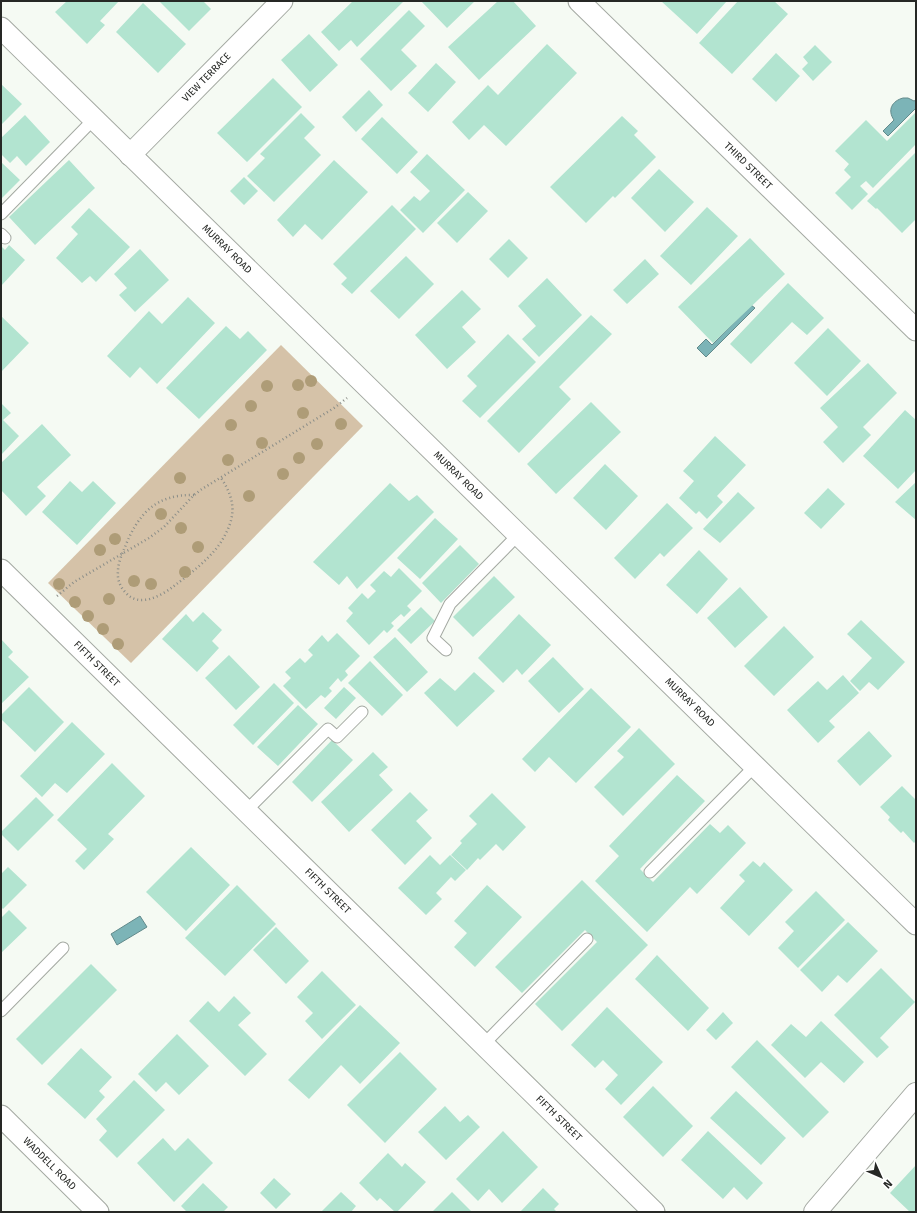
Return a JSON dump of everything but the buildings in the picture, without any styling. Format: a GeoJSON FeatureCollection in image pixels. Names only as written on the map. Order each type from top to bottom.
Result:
{"type":"FeatureCollection","features":[{"type":"Feature","properties":{"kind":"main road"},"geometry":{"type":"LineString","coordinates":[[815,1212],[916,1094]]}},
{"type":"Feature","properties":{"kind":"street","name":"VIEW TERRACE"},"geometry":{"type":"LineString","coordinates":[[130,155],[282,1]]}},
{"type":"Feature","properties":{"kind":"street","name":"THIRD STREET"},"geometry":{"type":"LineString","coordinates":[[580,1],[916,330]]}},
{"type":"Feature","properties":{"kind":"street","name":"MURRAY ROAD"},"geometry":{"type":"LineString","coordinates":[[1,28],[916,924]]}},
{"type":"Feature","properties":{"kind":"street","name":"FIFTH STREET"},"geometry":{"type":"LineString","coordinates":[[1,570],[654,1212]]}},
{"type":"Feature","properties":{"kind":"street","name":"WADDELL ROAD"},"geometry":{"type":"LineString","coordinates":[[1,1116],[98,1212]]}},
{"type":"Feature","properties":{"kind":"lane"},"geometry":{"type":"LineString","coordinates":[[1,214],[94,119]]}},
{"type":"Feature","properties":{"kind":"lane"},"geometry":{"type":"LineString","coordinates":[[446,650],[433,638],[450,604],[519,534]]}},
{"type":"Feature","properties":{"kind":"lane"},"geometry":{"type":"LineString","coordinates":[[246,811],[328,728],[337,737],[362,712]]}},
{"type":"Feature","properties":{"kind":"lane"},"geometry":{"type":"LineString","coordinates":[[650,872],[755,766]]}},
{"type":"Feature","properties":{"kind":"lane"},"geometry":{"type":"LineString","coordinates":[[483,1044],[587,939]]}},
{"type":"Feature","properties":{"kind":"lane"},"geometry":{"type":"LineString","coordinates":[[1,1011],[63,948]]}},
{"type":"Feature","properties":{"kind":"path"},"geometry":{"type":"LineString","coordinates":[[41,609],[74,582],[149,538],[164,527],[194,495],[334,408],[366,385]]}},
{"type":"Feature","properties":{"kind":"path"},"geometry":{"type":"LineString","coordinates":[[194,495],[172,496],[158,502],[142,515],[130,534],[117,570],[119,581],[129,597],[136,600],[145,601],[169,590],[193,572],[214,550],[226,533],[233,516],[231,498],[221,478]]}},
{"type":"Feature","properties":{"kind":"shaded area"},"geometry":{"type":"Polygon","coordinates":[[[281,345],[363,426],[131,663],[48,583],[281,345]]]}},
{"type":"Feature","properties":{"kind":"water"},"geometry":{"type":"Polygon","coordinates":[[[903,98],[908,98],[914,101],[916,100],[916,108],[888,136],[883,131],[894,120],[891,113],[892,106],[896,101],[903,98]]]}},
{"type":"Feature","properties":{"kind":"water"},"geometry":{"type":"Polygon","coordinates":[[[751,305],[755,308],[706,357],[697,348],[706,339],[712,345],[751,305]]]}},
{"type":"Feature","properties":{"kind":"water"},"geometry":{"type":"Polygon","coordinates":[[[140,916],[147,927],[117,945],[111,934],[140,916]]]}}]}
